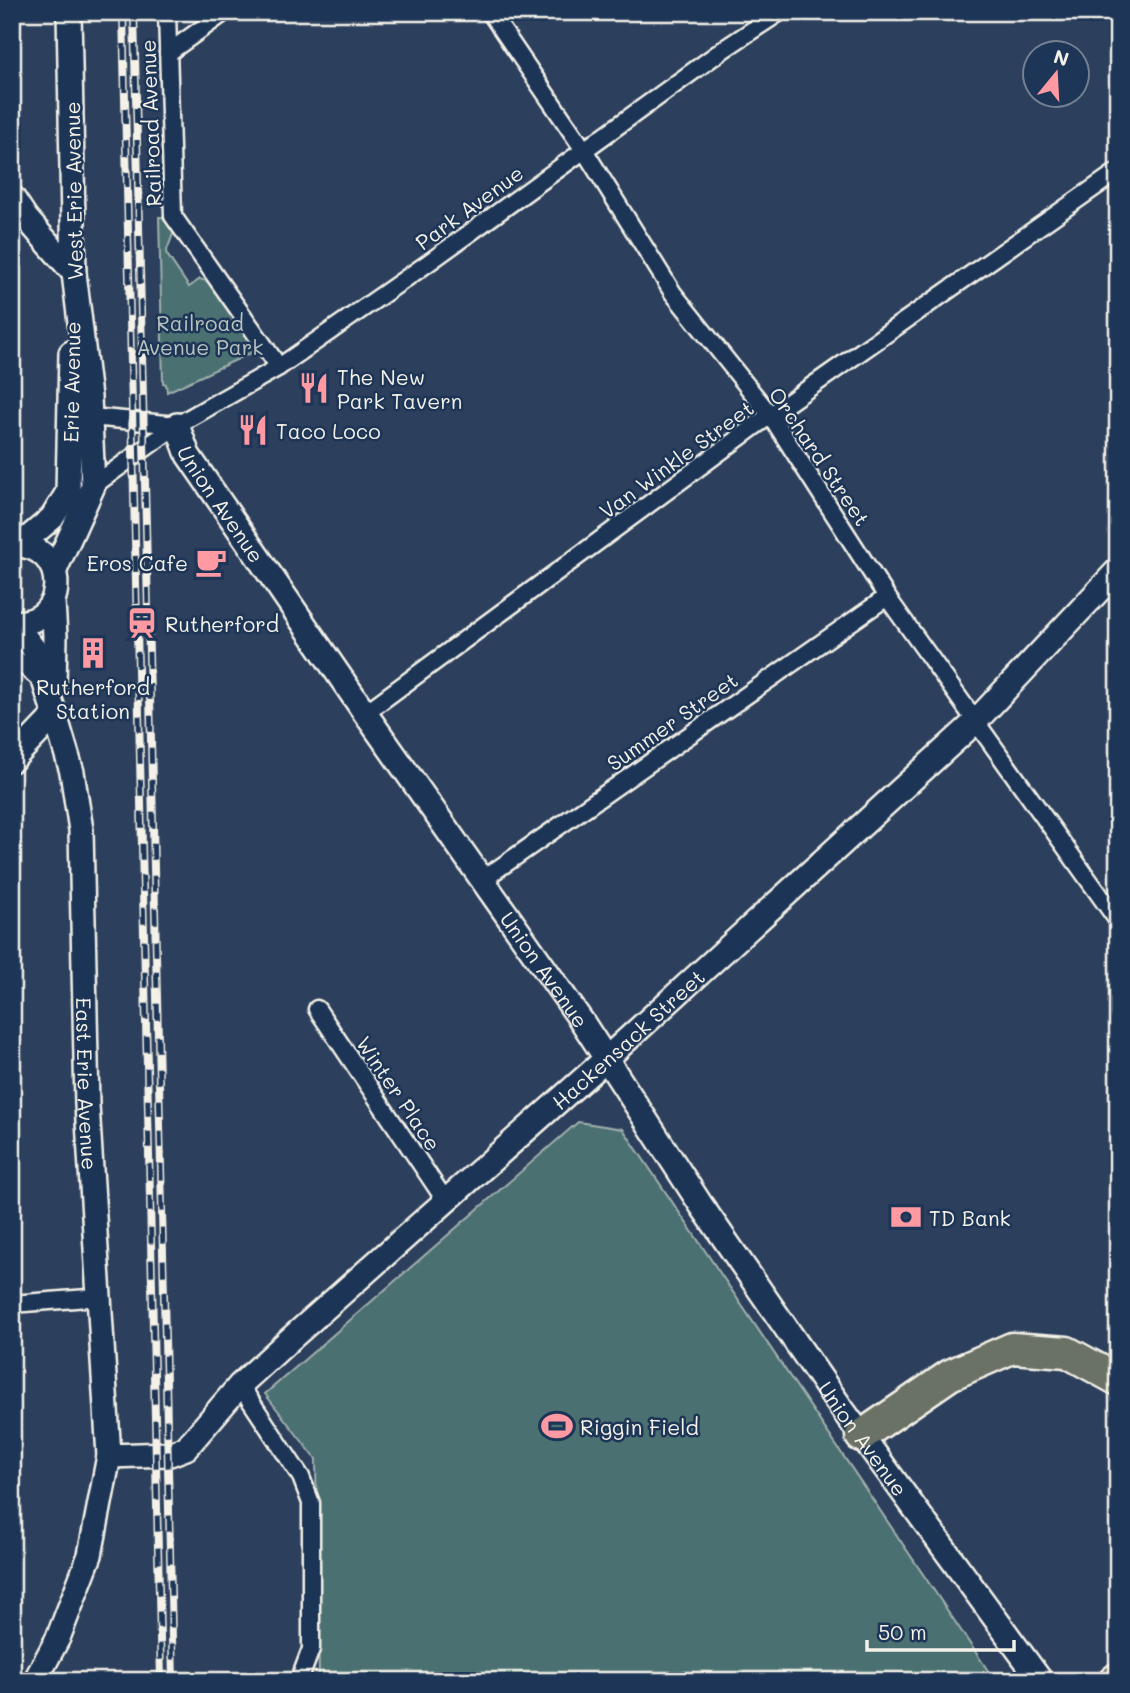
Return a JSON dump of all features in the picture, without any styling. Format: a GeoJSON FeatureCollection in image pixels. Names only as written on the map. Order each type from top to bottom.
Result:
{"type":"FeatureCollection","features":[{"type":"Feature","properties":{"kind":"highway"},"geometry":{"type":"LineString","coordinates":[[861,1436],[950,1375],[1012,1348],[1067,1352],[1118,1380]]}},
{"type":"Feature","properties":{"kind":"main road","name":"West Erie Avenue"},"geometry":{"type":"LineString","coordinates":[[52,603],[56,584],[55,570],[93,486],[91,417],[74,273],[69,12]]}},
{"type":"Feature","properties":{"kind":"main road"},"geometry":{"type":"LineString","coordinates":[[12,197],[26,218],[74,273]]}},
{"type":"Feature","properties":{"kind":"main road","name":"Erie Avenue"},"geometry":{"type":"LineString","coordinates":[[16,545],[52,518],[68,492],[74,273]]}},
{"type":"Feature","properties":{"kind":"main road","name":"Union Avenue"},"geometry":{"type":"LineString","coordinates":[[177,425],[188,455],[607,1058],[617,1078],[695,1197],[861,1436],[1041,1681]]}},
{"type":"Feature","properties":{"kind":"main road"},"geometry":{"type":"LineString","coordinates":[[16,545],[38,550],[55,570]]}},
{"type":"Feature","properties":{"kind":"main road","name":"Hackensack Street"},"geometry":{"type":"LineString","coordinates":[[109,1456],[170,1454],[186,1448],[240,1385],[607,1058],[975,722],[1118,570]]}},
{"type":"Feature","properties":{"kind":"main road"},"geometry":{"type":"LineString","coordinates":[[13,622],[24,623],[36,619],[52,603]]}},
{"type":"Feature","properties":{"kind":"main road","name":"East Erie Avenue"},"geometry":{"type":"LineString","coordinates":[[52,603],[55,715]]}},
{"type":"Feature","properties":{"kind":"main road","name":"East Erie Avenue"},"geometry":{"type":"LineString","coordinates":[[13,622],[34,649],[72,772],[81,830],[87,1105],[109,1456],[90,1555],[58,1639],[35,1681]]}},
{"type":"Feature","properties":{"kind":"main road"},"geometry":{"type":"LineString","coordinates":[[12,760],[55,715]]}},
{"type":"Feature","properties":{"kind":"street","name":"Railroad Avenue"},"geometry":{"type":"LineString","coordinates":[[167,12],[173,216],[279,367]]}},
{"type":"Feature","properties":{"kind":"street"},"geometry":{"type":"LineString","coordinates":[[168,53],[225,12]]}},
{"type":"Feature","properties":{"kind":"street","name":"Orchard Street"},"geometry":{"type":"LineString","coordinates":[[490,12],[584,150],[673,293],[771,416],[887,597],[1118,921]]}},
{"type":"Feature","properties":{"kind":"street","name":"Park Avenue"},"geometry":{"type":"LineString","coordinates":[[93,486],[177,425],[279,367],[724,49],[780,12]]}},
{"type":"Feature","properties":{"kind":"street","name":"Van Winkle Street"},"geometry":{"type":"LineString","coordinates":[[365,713],[771,416],[1118,171]]}},
{"type":"Feature","properties":{"kind":"street"},"geometry":{"type":"LineString","coordinates":[[91,417],[177,425]]}},
{"type":"Feature","properties":{"kind":"street","name":"Summer Street"},"geometry":{"type":"LineString","coordinates":[[482,880],[887,597]]}},
{"type":"Feature","properties":{"kind":"street"},"geometry":{"type":"LineString","coordinates":[[12,656],[45,684]]}},
{"type":"Feature","properties":{"kind":"street","name":"Winter Place"},"geometry":{"type":"LineString","coordinates":[[317,1009],[445,1200]]}},
{"type":"Feature","properties":{"kind":"street"},"geometry":{"type":"LineString","coordinates":[[12,1304],[100,1297]]}},
{"type":"Feature","properties":{"kind":"street"},"geometry":{"type":"LineString","coordinates":[[240,1385],[301,1478],[311,1503],[311,1649],[299,1681]]}},
{"type":"Feature","properties":{"kind":"green space","name":"Railroad Avenue Park"},"geometry":{"type":"Polygon","coordinates":[[[159,217],[166,217],[174,231],[166,253],[189,287],[200,279],[210,282],[254,343],[251,353],[167,392],[166,384],[163,383],[159,217]]]}},
{"type":"Feature","properties":{"kind":"green space","name":"Riggin Field"},"geometry":{"type":"Polygon","coordinates":[[[578,1122],[623,1129],[995,1681],[319,1681],[316,1459],[265,1394],[578,1122]]]}},
{"type":"Feature","properties":{"kind":"railway"},"geometry":{"type":"LineString","coordinates":[[123,12],[161,1681]]}},
{"type":"Feature","properties":{"kind":"railway"},"geometry":{"type":"LineString","coordinates":[[134,12],[173,1681]]}},
{"type":"Feature","properties":{"kind":"place","name":"The New Park Tavern"},"geometry":{"type":"Point","coordinates":[314,388]}},
{"type":"Feature","properties":{"kind":"place","name":"Taco Loco"},"geometry":{"type":"Point","coordinates":[253,430]}},
{"type":"Feature","properties":{"kind":"place","name":"Eros Cafe"},"geometry":{"type":"Point","coordinates":[211,562]}},
{"type":"Feature","properties":{"kind":"place","name":"Rutherford"},"geometry":{"type":"Point","coordinates":[142,623]}},
{"type":"Feature","properties":{"kind":"place","name":"Rutherford Station"},"geometry":{"type":"Point","coordinates":[93,653]}},
{"type":"Feature","properties":{"kind":"place","name":"TD Bank"},"geometry":{"type":"Point","coordinates":[906,1217]}},
{"type":"Feature","properties":{"kind":"place","name":"Riggin Field"},"geometry":{"type":"Point","coordinates":[557,1426]}}]}
